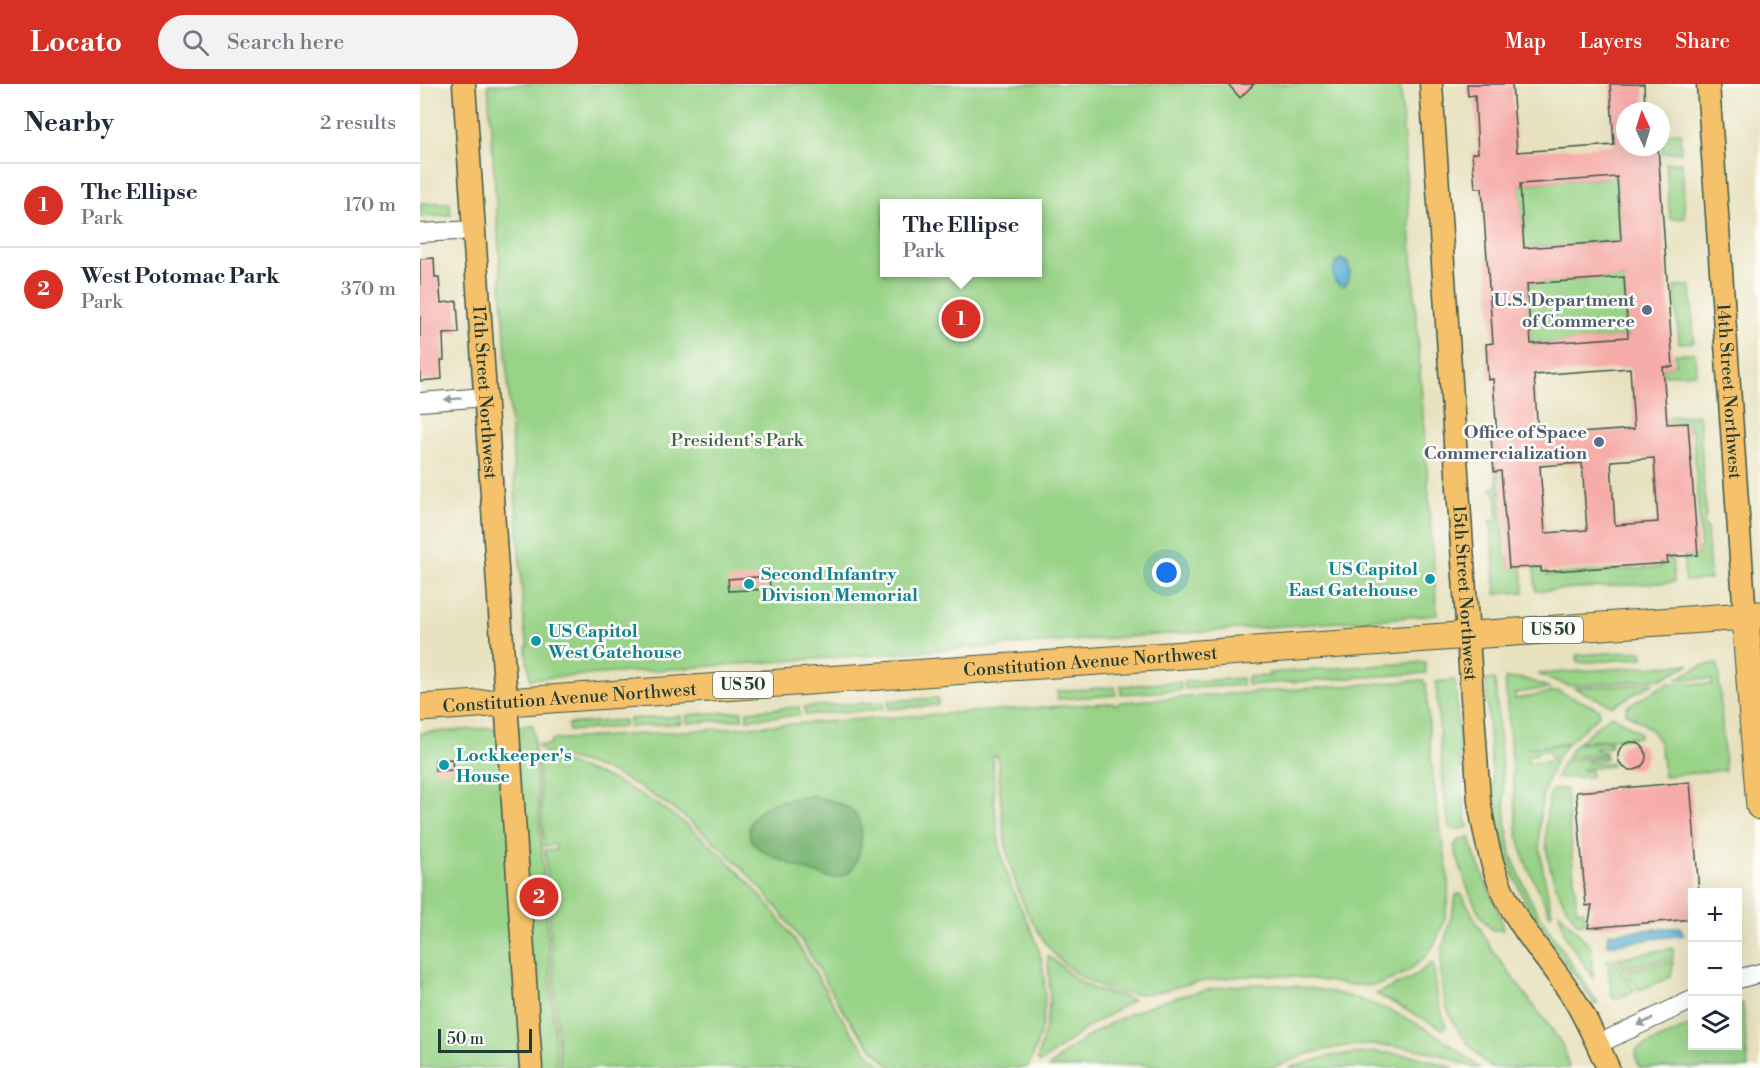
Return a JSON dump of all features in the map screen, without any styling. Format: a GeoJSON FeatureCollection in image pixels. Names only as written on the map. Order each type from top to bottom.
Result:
{"type":"FeatureCollection","features":[{"type":"Feature","properties":{"kind":"highway","name":"Constitution Avenue Northwest"},"geometry":{"type":"LineString","coordinates":[[420,708],[1753,616]]}},
{"type":"Feature","properties":{"kind":"highway","name":"14th Street Northwest"},"geometry":{"type":"LineString","coordinates":[[1753,616],[1760,806]]}},
{"type":"Feature","properties":{"kind":"main road","name":"17th Street Northwest"},"geometry":{"type":"LineString","coordinates":[[464,84],[531,1068]]}},
{"type":"Feature","properties":{"kind":"main road","name":"15th Street Northwest"},"geometry":{"type":"LineString","coordinates":[[1431,84],[1479,801],[1491,860],[1508,902],[1571,995],[1598,1044],[1608,1068]]}},
{"type":"Feature","properties":{"kind":"main road","name":"14th Street Northwest"},"geometry":{"type":"LineString","coordinates":[[1708,84],[1753,616]]}},
{"type":"Feature","properties":{"kind":"street"},"geometry":{"type":"LineString","coordinates":[[420,233],[474,230]]}},
{"type":"Feature","properties":{"kind":"street"},"geometry":{"type":"LineString","coordinates":[[420,402],[486,397]]}},
{"type":"Feature","properties":{"kind":"street"},"geometry":{"type":"LineString","coordinates":[[1742,978],[1760,973]]}},
{"type":"Feature","properties":{"kind":"street"},"geometry":{"type":"LineString","coordinates":[[1598,1044],[1688,1002]]}},
{"type":"Feature","properties":{"kind":"green space","name":"President's Park"},"geometry":{"type":"Polygon","coordinates":[[[488,84],[1400,84],[1437,615],[530,679],[526,651],[527,638],[525,637],[488,84]]]}},
{"type":"Feature","properties":{"kind":"green space"},"geometry":{"type":"Polygon","coordinates":[[[1680,132],[1681,152],[1670,153],[1670,133],[1680,132]]]}},
{"type":"Feature","properties":{"kind":"green space"},"geometry":{"type":"Polygon","coordinates":[[[1682,162],[1685,218],[1670,219],[1666,163],[1682,162]]]}},
{"type":"Feature","properties":{"kind":"green space"},"geometry":{"type":"Polygon","coordinates":[[[1617,177],[1621,241],[1524,248],[1520,184],[1617,177]]]}},
{"type":"Feature","properties":{"kind":"green space"},"geometry":{"type":"Polygon","coordinates":[[[420,203],[450,203],[451,215],[420,217],[420,203]]]}},
{"type":"Feature","properties":{"kind":"green space"},"geometry":{"type":"Polygon","coordinates":[[[1624,277],[1628,337],[1531,344],[1527,284],[1624,277]]]}},
{"type":"Feature","properties":{"kind":"green space"},"geometry":{"type":"Polygon","coordinates":[[[1691,286],[1694,342],[1679,343],[1675,287],[1691,286]]]}},
{"type":"Feature","properties":{"kind":"green space"},"geometry":{"type":"Polygon","coordinates":[[[1695,353],[1696,373],[1664,375],[1663,367],[1672,367],[1672,364],[1676,364],[1675,354],[1695,353]]]}},
{"type":"Feature","properties":{"kind":"green space"},"geometry":{"type":"Polygon","coordinates":[[[1699,415],[1706,518],[1704,519],[1705,528],[1707,528],[1710,579],[1685,581],[1684,556],[1698,555],[1697,549],[1701,548],[1693,431],[1689,430],[1688,423],[1667,424],[1666,417],[1699,415]]]}},
{"type":"Feature","properties":{"kind":"green space"},"geometry":{"type":"Polygon","coordinates":[[[1496,472],[1499,472],[1505,558],[1508,558],[1509,568],[1522,567],[1524,592],[1496,594],[1491,521],[1498,520],[1496,494],[1491,488],[1497,487],[1496,472]]]}},
{"type":"Feature","properties":{"kind":"green space"},"geometry":{"type":"Polygon","coordinates":[[[1667,557],[1672,557],[1674,582],[1536,591],[1534,567],[1541,566],[1547,575],[1660,567],[1660,563],[1667,563],[1667,557]]]}},
{"type":"Feature","properties":{"kind":"green space"},"geometry":{"type":"Polygon","coordinates":[[[1642,651],[1643,658],[1578,663],[1577,655],[1642,651]]]}},
{"type":"Feature","properties":{"kind":"green space"},"geometry":{"type":"Polygon","coordinates":[[[1425,662],[1426,673],[1247,685],[1247,677],[1269,676],[1269,673],[1425,662]]]}},
{"type":"Feature","properties":{"kind":"green space"},"geometry":{"type":"Polygon","coordinates":[[[1690,664],[1661,679],[1569,686],[1538,674],[1690,664]]]}},
{"type":"Feature","properties":{"kind":"green space"},"geometry":{"type":"Polygon","coordinates":[[[1718,664],[1725,770],[1664,776],[1657,737],[1646,726],[1626,713],[1626,707],[1668,683],[1712,684],[1712,679],[1676,679],[1703,665],[1718,664]]]}},
{"type":"Feature","properties":{"kind":"green space"},"geometry":{"type":"Polygon","coordinates":[[[1242,678],[1242,685],[1185,689],[1184,682],[1242,678]]]}},
{"type":"Feature","properties":{"kind":"green space"},"geometry":{"type":"Polygon","coordinates":[[[1522,678],[1550,688],[1515,693],[1515,699],[1558,691],[1599,709],[1599,715],[1568,743],[1527,748],[1566,745],[1557,758],[1551,759],[1549,751],[1536,752],[1536,755],[1527,756],[1528,763],[1556,761],[1542,799],[1539,836],[1552,913],[1550,914],[1526,864],[1518,837],[1505,679],[1522,678]]]}},
{"type":"Feature","properties":{"kind":"green space"},"geometry":{"type":"Polygon","coordinates":[[[1495,679],[1506,822],[1511,854],[1538,914],[1598,1003],[1595,1005],[1550,942],[1526,903],[1505,849],[1498,822],[1489,738],[1486,680],[1495,679]]]}},
{"type":"Feature","properties":{"kind":"green space"},"geometry":{"type":"Polygon","coordinates":[[[1424,680],[1434,786],[1448,872],[1447,907],[1443,925],[1435,943],[1424,958],[1391,980],[1373,985],[1260,975],[1210,980],[1157,992],[1135,994],[1106,989],[1086,980],[1067,967],[1051,950],[1037,930],[1017,888],[1006,846],[998,756],[993,756],[995,808],[1003,861],[1012,889],[1039,950],[1045,984],[1043,1019],[1027,1068],[892,1068],[851,1022],[803,943],[785,918],[766,894],[723,849],[675,810],[623,778],[595,766],[545,753],[538,745],[550,745],[551,740],[1108,703],[1115,705],[1121,702],[1424,680]]]}},
{"type":"Feature","properties":{"kind":"green space"},"geometry":{"type":"Polygon","coordinates":[[[1455,680],[1463,798],[1468,827],[1454,830],[1449,826],[1443,783],[1436,682],[1455,680]]]}},
{"type":"Feature","properties":{"kind":"green space"},"geometry":{"type":"Polygon","coordinates":[[[1180,682],[1181,690],[1121,694],[1121,686],[1180,682]]]}},
{"type":"Feature","properties":{"kind":"green space"},"geometry":{"type":"Polygon","coordinates":[[[1654,683],[1613,706],[1574,688],[1654,683]]]}},
{"type":"Feature","properties":{"kind":"green space"},"geometry":{"type":"Polygon","coordinates":[[[1115,687],[1116,695],[1058,699],[1057,691],[1115,687]]]}},
{"type":"Feature","properties":{"kind":"green space"},"geometry":{"type":"Polygon","coordinates":[[[938,698],[938,705],[888,709],[888,701],[938,698]]]}},
{"type":"Feature","properties":{"kind":"green space"},"geometry":{"type":"Polygon","coordinates":[[[883,702],[883,709],[805,715],[804,707],[883,702]]]}},
{"type":"Feature","properties":{"kind":"green space"},"geometry":{"type":"Polygon","coordinates":[[[799,707],[800,715],[747,719],[747,711],[799,707]]]}},
{"type":"Feature","properties":{"kind":"green space"},"geometry":{"type":"Polygon","coordinates":[[[742,711],[742,719],[687,723],[687,715],[742,711]]]}},
{"type":"Feature","properties":{"kind":"green space"},"geometry":{"type":"Polygon","coordinates":[[[1612,715],[1639,732],[1639,737],[1579,742],[1598,725],[1612,715]]]}},
{"type":"Feature","properties":{"kind":"green space"},"geometry":{"type":"Polygon","coordinates":[[[681,716],[682,723],[629,727],[629,719],[681,716]]]}},
{"type":"Feature","properties":{"kind":"green space"},"geometry":{"type":"Polygon","coordinates":[[[624,720],[624,727],[569,731],[568,724],[624,720]]]}},
{"type":"Feature","properties":{"kind":"green space"},"geometry":{"type":"Polygon","coordinates":[[[533,725],[557,1068],[420,1068],[420,733],[533,725]]]}},
{"type":"Feature","properties":{"kind":"green space"},"geometry":{"type":"Polygon","coordinates":[[[1610,741],[1611,747],[1593,749],[1606,752],[1606,754],[1566,757],[1576,744],[1610,741]]]}},
{"type":"Feature","properties":{"kind":"green space"},"geometry":{"type":"Polygon","coordinates":[[[1606,756],[1606,759],[1588,761],[1588,763],[1611,763],[1612,766],[1582,769],[1582,771],[1591,770],[1591,777],[1555,778],[1565,760],[1606,756]]]}},
{"type":"Feature","properties":{"kind":"green space"},"geometry":{"type":"Polygon","coordinates":[[[540,759],[565,763],[612,780],[673,815],[702,837],[753,887],[776,914],[857,1040],[884,1068],[560,1068],[545,850],[556,850],[556,845],[544,846],[538,761],[540,759]]]}},
{"type":"Feature","properties":{"kind":"green space"},"geometry":{"type":"Polygon","coordinates":[[[1566,789],[1577,911],[1584,910],[1585,923],[1578,924],[1559,893],[1546,843],[1547,808],[1551,790],[1566,789]]]}},
{"type":"Feature","properties":{"kind":"green space"},"geometry":{"type":"Polygon","coordinates":[[[813,796],[842,805],[849,809],[860,822],[862,831],[858,856],[852,869],[842,876],[831,878],[779,859],[761,850],[750,836],[750,825],[754,817],[767,806],[776,802],[813,796]]]}},
{"type":"Feature","properties":{"kind":"green space"},"geometry":{"type":"Polygon","coordinates":[[[1470,837],[1474,854],[1500,916],[1503,930],[1493,930],[1486,923],[1464,879],[1454,846],[1460,839],[1470,837]]]}},
{"type":"Feature","properties":{"kind":"green space"},"geometry":{"type":"Polygon","coordinates":[[[1456,895],[1462,895],[1492,950],[1558,1038],[1565,1051],[1569,1068],[1491,1068],[1459,1031],[1445,1003],[1441,972],[1445,939],[1456,895]]]}},
{"type":"Feature","properties":{"kind":"green space"},"geometry":{"type":"Polygon","coordinates":[[[1559,912],[1591,947],[1593,977],[1565,936],[1559,912]]]}},
{"type":"Feature","properties":{"kind":"green space"},"geometry":{"type":"Polygon","coordinates":[[[1673,948],[1673,958],[1624,968],[1618,958],[1673,948]]]}},
{"type":"Feature","properties":{"kind":"green space"},"geometry":{"type":"Polygon","coordinates":[[[1048,956],[1089,987],[1133,1000],[1091,1025],[1040,1063],[1037,1060],[1050,1000],[1048,956]]]}},
{"type":"Feature","properties":{"kind":"green space"},"geometry":{"type":"Polygon","coordinates":[[[1614,959],[1635,991],[1615,999],[1612,996],[1607,960],[1614,959]]]}},
{"type":"Feature","properties":{"kind":"green space"},"geometry":{"type":"Polygon","coordinates":[[[1673,961],[1671,977],[1639,990],[1626,971],[1673,961]]]}},
{"type":"Feature","properties":{"kind":"green space"},"geometry":{"type":"Polygon","coordinates":[[[1432,963],[1436,996],[1446,1026],[1443,1029],[1376,994],[1410,979],[1432,963]]]}},
{"type":"Feature","properties":{"kind":"green space"},"geometry":{"type":"Polygon","coordinates":[[[1259,984],[1319,990],[1377,1005],[1430,1031],[1479,1068],[1426,1051],[1405,1047],[1368,1045],[1344,1046],[1307,1054],[1272,1068],[1170,1068],[1135,1064],[1098,1068],[1048,1068],[1094,1033],[1146,1007],[1201,991],[1259,984]]]}},
{"type":"Feature","properties":{"kind":"green space"},"geometry":{"type":"Polygon","coordinates":[[[1742,1003],[1748,1068],[1640,1068],[1635,1054],[1637,1049],[1688,1027],[1688,1050],[1742,1050],[1742,1003]]]}},
{"type":"Feature","properties":{"kind":"green space"},"geometry":{"type":"Polygon","coordinates":[[[1376,1052],[1415,1056],[1454,1068],[1288,1068],[1331,1056],[1376,1052]]]}},
{"type":"Feature","properties":{"kind":"water"},"geometry":{"type":"Polygon","coordinates":[[[1340,259],[1347,262],[1349,268],[1350,275],[1344,286],[1336,282],[1333,274],[1334,266],[1340,259]]]}},
{"type":"Feature","properties":{"kind":"water"},"geometry":{"type":"Polygon","coordinates":[[[1680,927],[1684,935],[1608,945],[1608,933],[1680,927]]]}},
{"type":"Feature","properties":{"kind":"building"},"geometry":{"type":"Polygon","coordinates":[[[1228,84],[1254,84],[1240,98],[1228,84]]]}},
{"type":"Feature","properties":{"kind":"building","name":"U.S. Department of Commerce"},"geometry":{"type":"Polygon","coordinates":[[[1467,84],[1512,84],[1517,152],[1614,145],[1610,84],[1644,84],[1645,102],[1616,102],[1616,156],[1659,156],[1673,367],[1663,367],[1667,424],[1688,423],[1698,555],[1667,557],[1668,563],[1541,572],[1541,567],[1509,568],[1501,471],[1494,472],[1491,437],[1497,436],[1493,379],[1488,380],[1486,344],[1493,343],[1482,188],[1475,188],[1472,153],[1478,153],[1475,95],[1468,96],[1467,84]],[[1617,177],[1520,184],[1524,248],[1621,241],[1617,177]],[[1624,277],[1527,284],[1531,344],[1628,337],[1624,277]],[[1630,368],[1534,375],[1538,436],[1634,429],[1630,368]],[[1654,458],[1611,461],[1615,525],[1658,522],[1654,458]],[[1582,463],[1540,466],[1545,533],[1587,530],[1582,463]]]}},
{"type":"Feature","properties":{"kind":"building"},"geometry":{"type":"Polygon","coordinates":[[[434,258],[435,277],[439,277],[441,303],[457,301],[459,333],[443,334],[442,379],[420,381],[420,259],[434,258]]]}},
{"type":"Feature","properties":{"kind":"building","name":"Second Infantry Division Memorial"},"geometry":{"type":"Polygon","coordinates":[[[769,576],[770,589],[729,591],[728,579],[769,576]]]}},
{"type":"Feature","properties":{"kind":"building"},"geometry":{"type":"Polygon","coordinates":[[[1632,742],[1642,746],[1646,756],[1642,766],[1632,770],[1622,766],[1618,756],[1622,746],[1632,742]]]}},
{"type":"Feature","properties":{"kind":"building","name":"Lockkeeper's House"},"geometry":{"type":"Polygon","coordinates":[[[452,759],[453,770],[435,771],[435,760],[452,759]]]}},
{"type":"Feature","properties":{"kind":"building"},"geometry":{"type":"Polygon","coordinates":[[[1690,782],[1699,888],[1688,888],[1688,919],[1588,928],[1592,905],[1586,906],[1576,792],[1690,782]]]}},
{"type":"Feature","properties":{"kind":"place","name":"U.S. Department of Commerce"},"geometry":{"type":"Point","coordinates":[1647,310]}},
{"type":"Feature","properties":{"kind":"place","name":"The Ellipse"},"geometry":{"type":"Point","coordinates":[961,319]}},
{"type":"Feature","properties":{"kind":"place","name":"Office of Space Commercialization"},"geometry":{"type":"Point","coordinates":[1599,442]}},
{"type":"Feature","properties":{"kind":"place","name":"US Capitol East Gatehouse"},"geometry":{"type":"Point","coordinates":[1430,579]}},
{"type":"Feature","properties":{"kind":"place","name":"Second Infantry Division Memorial"},"geometry":{"type":"Point","coordinates":[749,584]}},
{"type":"Feature","properties":{"kind":"place","name":"US Capitol West Gatehouse"},"geometry":{"type":"Point","coordinates":[536,641]}},
{"type":"Feature","properties":{"kind":"place","name":"Lockkeeper's House"},"geometry":{"type":"Point","coordinates":[444,765]}},
{"type":"Feature","properties":{"kind":"place","name":"West Potomac Park"},"geometry":{"type":"Point","coordinates":[539,897]}}]}
